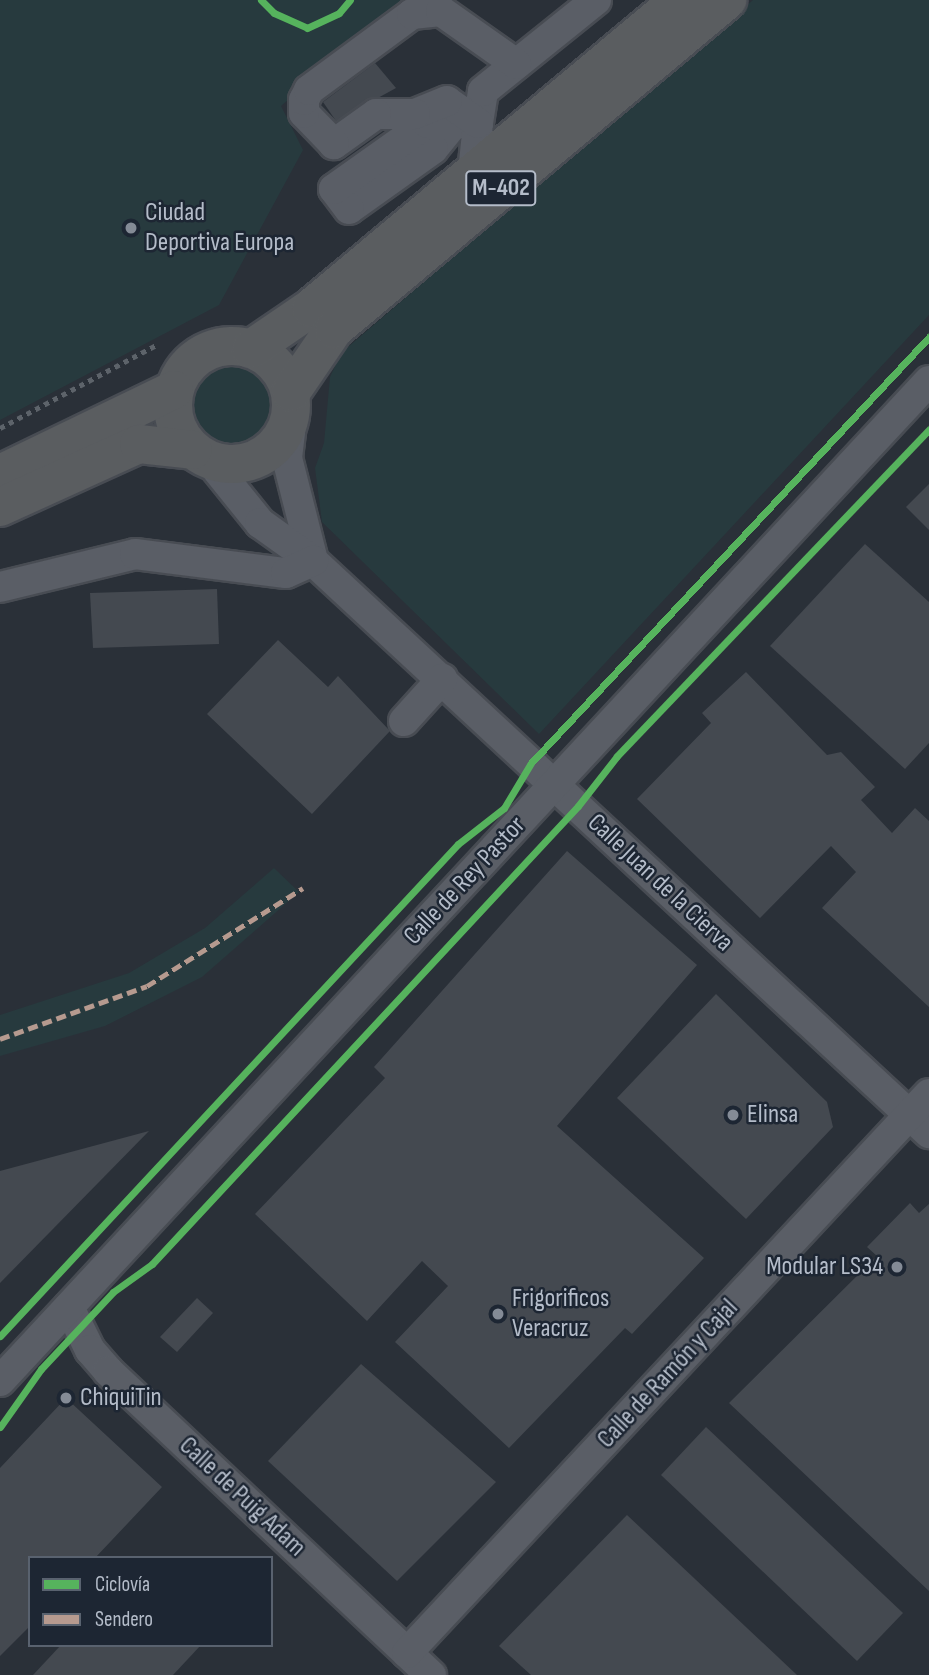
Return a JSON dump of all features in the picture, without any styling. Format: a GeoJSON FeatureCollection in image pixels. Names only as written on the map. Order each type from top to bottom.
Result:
{"type":"FeatureCollection","features":[{"type":"Feature","properties":{"kind":"highway","name":"M-402"},"geometry":{"type":"LineString","coordinates":[[251,349],[311,308],[680,0]]}},
{"type":"Feature","properties":{"kind":"highway","name":"M-402"},"geometry":{"type":"LineString","coordinates":[[0,507],[139,444],[252,462],[285,435],[291,404],[334,329],[727,0]]}},
{"type":"Feature","properties":{"kind":"highway"},"geometry":{"type":"LineString","coordinates":[[0,474],[174,390],[196,358],[216,348],[251,349],[269,358],[291,404]]}},
{"type":"Feature","properties":{"kind":"highway"},"geometry":{"type":"LineString","coordinates":[[174,390],[173,410],[180,434],[201,455]]}},
{"type":"Feature","properties":{"kind":"street"},"geometry":{"type":"LineString","coordinates":[[466,123],[483,90],[596,0]]}},
{"type":"Feature","properties":{"kind":"street"},"geometry":{"type":"LineString","coordinates":[[473,173],[466,123],[447,101],[415,114],[376,114],[334,145],[304,113],[304,100],[309,90],[412,14],[442,11],[516,64]]}},
{"type":"Feature","properties":{"kind":"street","name":"Calle de Rey Pastor"},"geometry":{"type":"LineString","coordinates":[[0,1381],[929,381]]}},
{"type":"Feature","properties":{"kind":"street"},"geometry":{"type":"LineString","coordinates":[[0,587],[135,554],[286,573],[313,561],[287,458],[291,404]]}},
{"type":"Feature","properties":{"kind":"street","name":"Calle Juan de la Cierva"},"geometry":{"type":"LineString","coordinates":[[201,455],[260,523],[313,561],[554,784],[923,1114]]}},
{"type":"Feature","properties":{"kind":"street"},"geometry":{"type":"LineString","coordinates":[[404,721],[442,679]]}},
{"type":"Feature","properties":{"kind":"street","name":"Calle de Ramón y Cajal"},"geometry":{"type":"LineString","coordinates":[[407,1653],[923,1114]]}},
{"type":"Feature","properties":{"kind":"street","name":"Calle de Puig Adam"},"geometry":{"type":"LineString","coordinates":[[69,1307],[90,1350],[108,1371],[431,1675]]}},
{"type":"Feature","properties":{"kind":"path"},"geometry":{"type":"LineString","coordinates":[[0,428],[158,344]]}},
{"type":"Feature","properties":{"kind":"green space","name":"Ciudad Deportiva Europa"},"geometry":{"type":"Polygon","coordinates":[[[0,0],[405,0],[281,106],[303,150],[219,305],[0,420],[0,0]]]}},
{"type":"Feature","properties":{"kind":"green space"},"geometry":{"type":"Polygon","coordinates":[[[753,0],[929,0],[929,315],[539,734],[322,522],[315,468],[324,443],[330,377],[341,353],[753,0]]]}},
{"type":"Feature","properties":{"kind":"green space"},"geometry":{"type":"Polygon","coordinates":[[[236,360],[260,367],[272,379],[279,403],[272,427],[260,439],[236,446],[212,439],[200,427],[193,403],[200,379],[212,367],[236,360]]]}},
{"type":"Feature","properties":{"kind":"green space"},"geometry":{"type":"Polygon","coordinates":[[[274,868],[299,892],[202,977],[105,1026],[0,1056],[0,1015],[129,973],[205,928],[274,868]]]}},
{"type":"Feature","properties":{"kind":"building"},"geometry":{"type":"Polygon","coordinates":[[[375,63],[396,88],[336,121],[323,102],[375,63]]]}},
{"type":"Feature","properties":{"kind":"building"},"geometry":{"type":"Polygon","coordinates":[[[929,484],[929,530],[906,507],[929,484]]]}},
{"type":"Feature","properties":{"kind":"building"},"geometry":{"type":"Polygon","coordinates":[[[865,544],[929,602],[929,743],[905,769],[770,646],[865,544]]]}},
{"type":"Feature","properties":{"kind":"building"},"geometry":{"type":"Polygon","coordinates":[[[217,589],[219,644],[93,648],[90,593],[217,589]]]}},
{"type":"Feature","properties":{"kind":"building"},"geometry":{"type":"Polygon","coordinates":[[[278,640],[328,687],[338,676],[390,731],[312,814],[207,714],[278,640]]]}},
{"type":"Feature","properties":{"kind":"building"},"geometry":{"type":"Polygon","coordinates":[[[746,672],[827,755],[841,752],[875,787],[861,800],[892,833],[915,808],[929,821],[929,1007],[822,908],[856,872],[831,846],[760,918],[637,799],[711,723],[702,713],[746,672]]]}},
{"type":"Feature","properties":{"kind":"building"},"geometry":{"type":"Polygon","coordinates":[[[567,851],[697,965],[557,1126],[704,1258],[632,1334],[625,1328],[509,1448],[395,1342],[448,1286],[422,1261],[367,1321],[255,1214],[385,1078],[374,1067],[567,851]]]}},
{"type":"Feature","properties":{"kind":"building","name":"Elinsa"},"geometry":{"type":"Polygon","coordinates":[[[716,994],[827,1102],[833,1127],[746,1219],[617,1098],[716,994]]]}},
{"type":"Feature","properties":{"kind":"building"},"geometry":{"type":"Polygon","coordinates":[[[149,1131],[0,1283],[0,1171],[149,1131]]]}},
{"type":"Feature","properties":{"kind":"building"},"geometry":{"type":"Polygon","coordinates":[[[910,1203],[919,1213],[929,1204],[929,1591],[729,1403],[877,1256],[867,1247],[910,1203]]]}},
{"type":"Feature","properties":{"kind":"building"},"geometry":{"type":"Polygon","coordinates":[[[197,1298],[213,1313],[177,1352],[160,1337],[197,1298]]]}},
{"type":"Feature","properties":{"kind":"building"},"geometry":{"type":"Polygon","coordinates":[[[361,1364],[496,1482],[397,1581],[268,1461],[361,1364]]]}},
{"type":"Feature","properties":{"kind":"building"},"geometry":{"type":"Polygon","coordinates":[[[66,1398],[162,1487],[97,1556],[28,1556],[28,1628],[0,1656],[0,1468],[66,1398]]]}},
{"type":"Feature","properties":{"kind":"building"},"geometry":{"type":"Polygon","coordinates":[[[706,1427],[903,1613],[857,1661],[661,1475],[706,1427]]]}},
{"type":"Feature","properties":{"kind":"building"},"geometry":{"type":"Polygon","coordinates":[[[627,1515],[797,1675],[531,1675],[499,1646],[627,1515]]]}},
{"type":"Feature","properties":{"kind":"building"},"geometry":{"type":"Polygon","coordinates":[[[59,1647],[199,1647],[173,1675],[33,1675],[59,1647]]]}},
{"type":"Feature","properties":{"kind":"marked path"},"geometry":{"type":"LineString","coordinates":[[0,1039],[147,986],[303,888]]}},
{"type":"Feature","properties":{"kind":"cycle path"},"geometry":{"type":"LineString","coordinates":[[261,0],[274,13],[307,28],[339,13],[350,0]]}},
{"type":"Feature","properties":{"kind":"cycle path"},"geometry":{"type":"LineString","coordinates":[[0,1336],[458,844],[504,808],[531,763],[929,337]]}},
{"type":"Feature","properties":{"kind":"cycle path"},"geometry":{"type":"LineString","coordinates":[[0,1427],[41,1369],[113,1292],[152,1264],[578,806],[617,756],[929,429]]}},
{"type":"Feature","properties":{"kind":"place","name":"Ciudad Deportiva Europa"},"geometry":{"type":"Point","coordinates":[131,228]}},
{"type":"Feature","properties":{"kind":"place","name":"Elinsa"},"geometry":{"type":"Point","coordinates":[733,1115]}},
{"type":"Feature","properties":{"kind":"place","name":"Modular LS34"},"geometry":{"type":"Point","coordinates":[897,1267]}},
{"type":"Feature","properties":{"kind":"place","name":"Frigorificos Veracruz"},"geometry":{"type":"Point","coordinates":[498,1314]}},
{"type":"Feature","properties":{"kind":"place","name":"ChiquiTin"},"geometry":{"type":"Point","coordinates":[66,1398]}}]}
